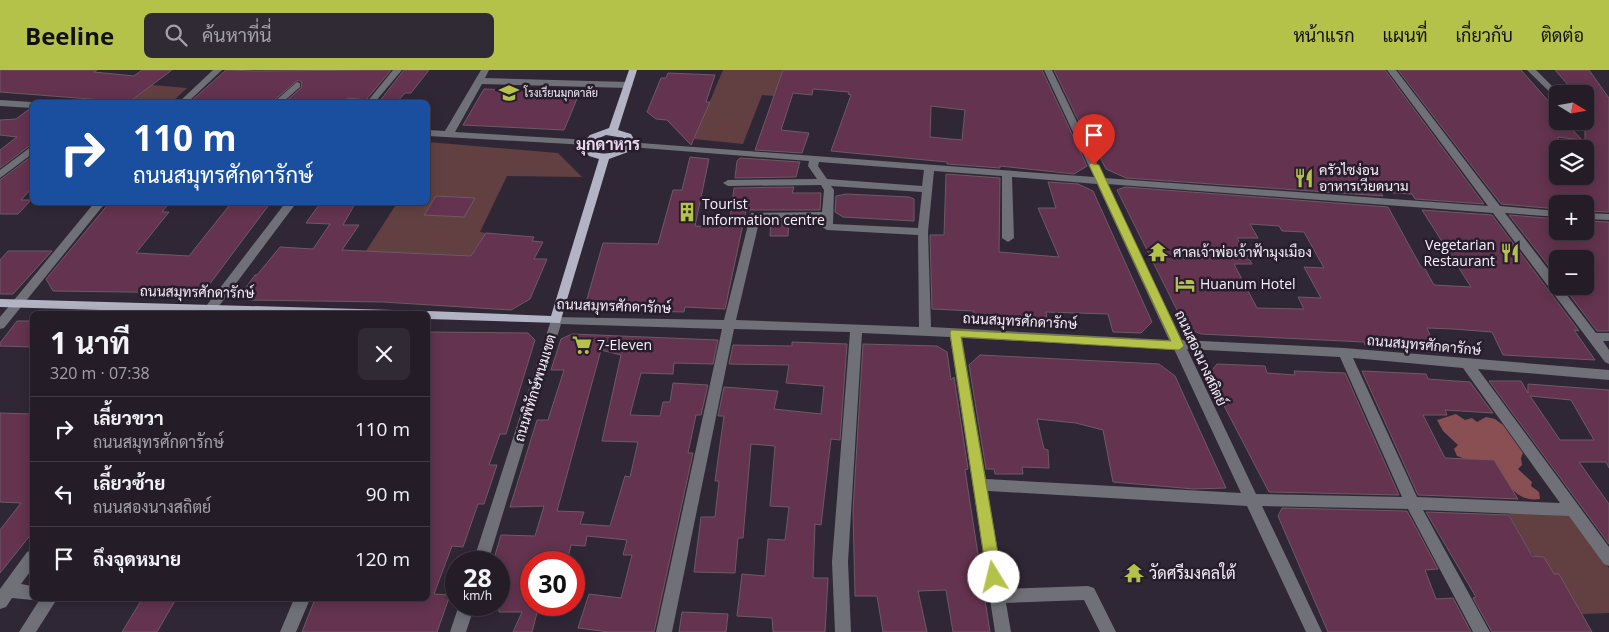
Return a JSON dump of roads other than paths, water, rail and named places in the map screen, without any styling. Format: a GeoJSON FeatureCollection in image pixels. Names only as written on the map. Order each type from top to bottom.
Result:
{"type":"FeatureCollection","features":[{"type":"Feature","properties":{"kind":"main road"},"geometry":{"type":"LineString","coordinates":[[612,132],[633,70]]}},
{"type":"Feature","properties":{"kind":"main road"},"geometry":{"type":"LineString","coordinates":[[612,132],[628,136],[630,144],[619,154],[605,156],[588,151],[587,142],[600,133],[612,132]]}},
{"type":"Feature","properties":{"kind":"main road","name":"ถนนพิทักษ์พนมเขต"},"geometry":{"type":"LineString","coordinates":[[556,320],[605,156]]}},
{"type":"Feature","properties":{"kind":"main road","name":"ถนนสมุทรศักดารักษ์"},"geometry":{"type":"LineString","coordinates":[[0,303],[208,311]]}},
{"type":"Feature","properties":{"kind":"main road","name":"ถนนสมุทรศักดารักษ์"},"geometry":{"type":"LineString","coordinates":[[430,315],[556,320]]}},
{"type":"Feature","properties":{"kind":"street"},"geometry":{"type":"LineString","coordinates":[[185,100],[218,70]]}},
{"type":"Feature","properties":{"kind":"street"},"geometry":{"type":"LineString","coordinates":[[373,100],[398,70]]}},
{"type":"Feature","properties":{"kind":"street"},"geometry":{"type":"LineString","coordinates":[[448,135],[485,70]]}},
{"type":"Feature","properties":{"kind":"street","name":"ถนนสองนางสถิตย์"},"geometry":{"type":"LineString","coordinates":[[1048,70],[1314,632]]}},
{"type":"Feature","properties":{"kind":"street"},"geometry":{"type":"LineString","coordinates":[[1391,70],[1609,359]]}},
{"type":"Feature","properties":{"kind":"street"},"geometry":{"type":"LineString","coordinates":[[1531,70],[1549,88]]}},
{"type":"Feature","properties":{"kind":"street"},"geometry":{"type":"LineString","coordinates":[[479,81],[628,85]]}},
{"type":"Feature","properties":{"kind":"street"},"geometry":{"type":"LineString","coordinates":[[280,100],[297,85]]}},
{"type":"Feature","properties":{"kind":"street"},"geometry":{"type":"LineString","coordinates":[[0,103],[30,105]]}},
{"type":"Feature","properties":{"kind":"street"},"geometry":{"type":"LineString","coordinates":[[430,134],[587,142]]}},
{"type":"Feature","properties":{"kind":"street"},"geometry":{"type":"LineString","coordinates":[[630,144],[1007,174],[1549,213]]}},
{"type":"Feature","properties":{"kind":"street"},"geometry":{"type":"LineString","coordinates":[[0,175],[30,150]]}},
{"type":"Feature","properties":{"kind":"street"},"geometry":{"type":"LineString","coordinates":[[815,158],[814,166],[829,190],[827,227],[923,232]]}},
{"type":"Feature","properties":{"kind":"street"},"geometry":{"type":"LineString","coordinates":[[925,331],[923,232],[929,167]]}},
{"type":"Feature","properties":{"kind":"street"},"geometry":{"type":"LineString","coordinates":[[1007,174],[1008,238]]}},
{"type":"Feature","properties":{"kind":"street"},"geometry":{"type":"LineString","coordinates":[[728,183],[825,182],[927,189]]}},
{"type":"Feature","properties":{"kind":"street"},"geometry":{"type":"LineString","coordinates":[[0,325],[99,205]]}},
{"type":"Feature","properties":{"kind":"street"},"geometry":{"type":"LineString","coordinates":[[208,311],[290,205]]}},
{"type":"Feature","properties":{"kind":"street"},"geometry":{"type":"LineString","coordinates":[[664,632],[729,324],[755,215],[828,215]]}},
{"type":"Feature","properties":{"kind":"street"},"geometry":{"type":"LineString","coordinates":[[1594,216],[1609,217]]}},
{"type":"Feature","properties":{"kind":"street","name":"ถนนสมุทรศักดารักษ์"},"geometry":{"type":"LineString","coordinates":[[556,320],[925,331],[1179,346],[1344,353],[1609,375]]}},
{"type":"Feature","properties":{"kind":"street","name":"ถนนพิทักษ์พนมเขต"},"geometry":{"type":"LineString","coordinates":[[483,551],[556,320]]}},
{"type":"Feature","properties":{"kind":"street"},"geometry":{"type":"LineString","coordinates":[[843,632],[840,562],[856,328]]}},
{"type":"Feature","properties":{"kind":"street"},"geometry":{"type":"LineString","coordinates":[[955,333],[1003,632]]}},
{"type":"Feature","properties":{"kind":"street"},"geometry":{"type":"LineString","coordinates":[[1592,337],[1609,337]]}},
{"type":"Feature","properties":{"kind":"street"},"geometry":{"type":"LineString","coordinates":[[1344,353],[1412,503],[1482,632]]}},
{"type":"Feature","properties":{"kind":"street"},"geometry":{"type":"LineString","coordinates":[[1467,363],[1609,559]]}},
{"type":"Feature","properties":{"kind":"street"},"geometry":{"type":"LineString","coordinates":[[980,484],[1252,500],[1412,503],[1574,510]]}},
{"type":"Feature","properties":{"kind":"street"},"geometry":{"type":"LineString","coordinates":[[4,596],[30,560]]}},
{"type":"Feature","properties":{"kind":"street"},"geometry":{"type":"LineString","coordinates":[[4,596],[30,593]]}},
{"type":"Feature","properties":{"kind":"street"},"geometry":{"type":"LineString","coordinates":[[998,596],[1088,593],[1108,632]]}},
{"type":"Feature","properties":{"kind":"street"},"geometry":{"type":"LineString","coordinates":[[27,632],[48,601]]}},
{"type":"Feature","properties":{"kind":"street"},"geometry":{"type":"LineString","coordinates":[[288,632],[301,601]]}},
{"type":"Feature","properties":{"kind":"street"},"geometry":{"type":"LineString","coordinates":[[458,632],[463,616]]}},
{"type":"Feature","properties":{"kind":"place","name":"โรงเรียนมุกดาลัย"},"geometry":{"type":"Point","coordinates":[509,93]}},
{"type":"Feature","properties":{"kind":"place","name":"ครัวไซง่อน อาหารเวียดนาม"},"geometry":{"type":"Point","coordinates":[1304,178]}},
{"type":"Feature","properties":{"kind":"place","name":"Tourist Information centre"},"geometry":{"type":"Point","coordinates":[687,212]}},
{"type":"Feature","properties":{"kind":"place","name":"ศาลเจ้าพ่อเจ้าฟ้ามุงเมือง"},"geometry":{"type":"Point","coordinates":[1158,252]}},
{"type":"Feature","properties":{"kind":"place","name":"Vegetarian Restaurant"},"geometry":{"type":"Point","coordinates":[1510,253]}},
{"type":"Feature","properties":{"kind":"place","name":"Huanum Hotel"},"geometry":{"type":"Point","coordinates":[1185,284]}},
{"type":"Feature","properties":{"kind":"place","name":"7-Eleven"},"geometry":{"type":"Point","coordinates":[582,345]}},
{"type":"Feature","properties":{"kind":"place","name":"วัดศรีมงคลใต้"},"geometry":{"type":"Point","coordinates":[1134,573]}},
{"type":"Feature","properties":{"kind":"district","name":"มุกดาหาร"},"geometry":{"type":"Point","coordinates":[608,144]}}]}
